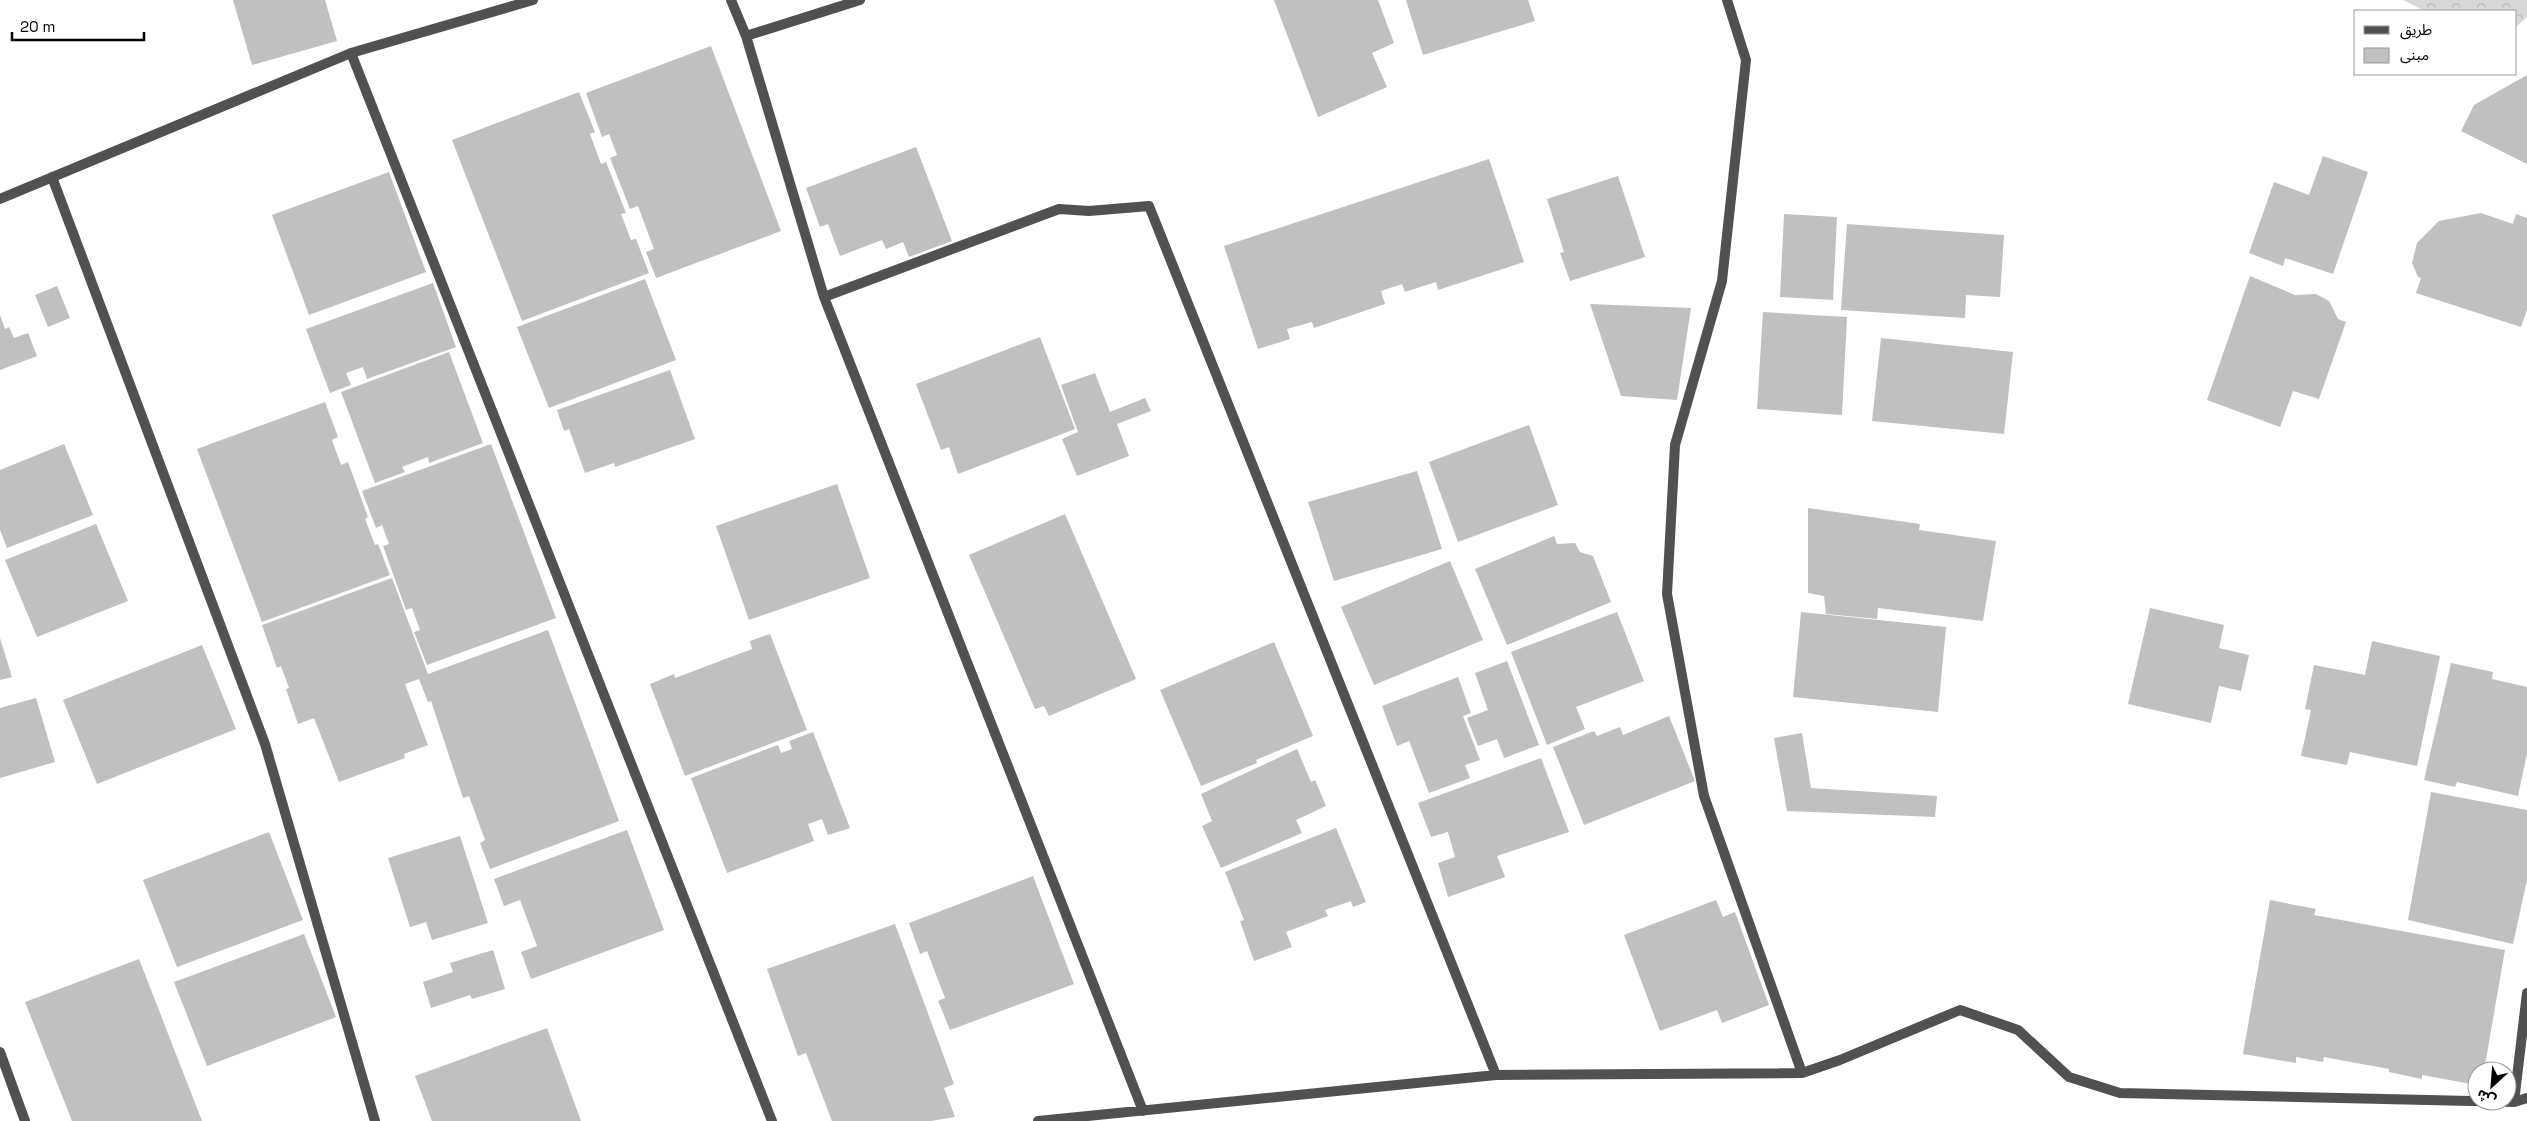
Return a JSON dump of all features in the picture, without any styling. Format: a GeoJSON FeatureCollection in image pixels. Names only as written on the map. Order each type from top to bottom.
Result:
{"type":"FeatureCollection","features":[{"type":"Feature","properties":{"kind":"street"},"geometry":{"type":"LineString","coordinates":[[0,199],[351,53],[533,0]]}},
{"type":"Feature","properties":{"kind":"street"},"geometry":{"type":"LineString","coordinates":[[730,0],[746,36],[824,297],[1143,1111]]}},
{"type":"Feature","properties":{"kind":"street"},"geometry":{"type":"LineString","coordinates":[[746,36],[860,0]]}},
{"type":"Feature","properties":{"kind":"street"},"geometry":{"type":"LineString","coordinates":[[1727,0],[1746,60],[1722,281],[1675,445],[1667,594],[1704,796],[1802,1073]]}},
{"type":"Feature","properties":{"kind":"street"},"geometry":{"type":"LineString","coordinates":[[351,53],[772,1121]]}},
{"type":"Feature","properties":{"kind":"street"},"geometry":{"type":"LineString","coordinates":[[52,177],[265,744],[375,1121]]}},
{"type":"Feature","properties":{"kind":"street"},"geometry":{"type":"LineString","coordinates":[[824,297],[1059,208],[1089,211],[1149,206],[1496,1075]]}},
{"type":"Feature","properties":{"kind":"street"},"geometry":{"type":"LineString","coordinates":[[2517,1077],[2527,993]]}},
{"type":"Feature","properties":{"kind":"street"},"geometry":{"type":"LineString","coordinates":[[1038,1121],[1496,1075],[1802,1073],[1840,1060],[1960,1010],[2018,1030],[2069,1077],[2120,1093],[2467,1101]]}},
{"type":"Feature","properties":{"kind":"street"},"geometry":{"type":"LineString","coordinates":[[0,1052],[25,1121]]}},
{"type":"Feature","properties":{"kind":"green space"},"geometry":{"type":"Polygon","coordinates":[[[2403,0],[2527,0],[2527,17],[2517,26],[2517,10],[2423,10],[2403,0]]]}},
{"type":"Feature","properties":{"kind":"building"},"geometry":{"type":"Polygon","coordinates":[[[233,0],[325,0],[337,41],[252,65],[233,0]]]}},
{"type":"Feature","properties":{"kind":"building"},"geometry":{"type":"Polygon","coordinates":[[[1274,0],[1378,0],[1394,43],[1372,53],[1387,87],[1318,117],[1274,0]]]}},
{"type":"Feature","properties":{"kind":"building"},"geometry":{"type":"Polygon","coordinates":[[[1406,0],[1528,0],[1535,21],[1423,55],[1406,0]]]}},
{"type":"Feature","properties":{"kind":"building"},"geometry":{"type":"Polygon","coordinates":[[[711,46],[781,231],[656,278],[646,252],[654,249],[638,206],[630,209],[610,158],[617,155],[609,134],[602,137],[586,93],[711,46]]]}},
{"type":"Feature","properties":{"kind":"building"},"geometry":{"type":"Polygon","coordinates":[[[2527,75],[2527,164],[2461,131],[2474,105],[2527,75]]]}},
{"type":"Feature","properties":{"kind":"building"},"geometry":{"type":"Polygon","coordinates":[[[579,92],[595,132],[590,134],[601,164],[606,162],[626,213],[621,214],[631,240],[636,239],[649,273],[522,321],[452,140],[579,92]]]}},
{"type":"Feature","properties":{"kind":"building"},"geometry":{"type":"Polygon","coordinates":[[[916,147],[952,241],[909,257],[903,242],[886,249],[882,240],[840,256],[828,224],[820,227],[806,188],[916,147]]]}},
{"type":"Feature","properties":{"kind":"building"},"geometry":{"type":"Polygon","coordinates":[[[2323,156],[2368,172],[2333,274],[2285,258],[2283,266],[2249,253],[2274,182],[2309,195],[2323,156]]]}},
{"type":"Feature","properties":{"kind":"building"},"geometry":{"type":"Polygon","coordinates":[[[1489,159],[1524,262],[1438,290],[1436,282],[1405,292],[1402,284],[1381,291],[1385,304],[1314,328],[1312,322],[1287,329],[1290,339],[1258,349],[1224,246],[1489,159]]]}},
{"type":"Feature","properties":{"kind":"building"},"geometry":{"type":"Polygon","coordinates":[[[389,172],[426,272],[309,315],[272,215],[389,172]]]}},
{"type":"Feature","properties":{"kind":"building"},"geometry":{"type":"Polygon","coordinates":[[[1618,176],[1645,257],[1570,281],[1560,253],[1564,252],[1547,199],[1618,176]]]}},
{"type":"Feature","properties":{"kind":"building"},"geometry":{"type":"Polygon","coordinates":[[[2481,213],[2513,224],[2516,214],[2527,218],[2527,310],[2521,327],[2416,293],[2421,278],[2418,277],[2412,263],[2417,243],[2439,221],[2481,213]]]}},
{"type":"Feature","properties":{"kind":"building"},"geometry":{"type":"Polygon","coordinates":[[[1784,214],[1837,217],[1833,300],[1780,297],[1784,214]]]}},
{"type":"Feature","properties":{"kind":"building"},"geometry":{"type":"Polygon","coordinates":[[[1847,224],[2004,235],[2000,297],[1966,295],[1965,318],[1841,310],[1847,224]]]}},
{"type":"Feature","properties":{"kind":"building"},"geometry":{"type":"Polygon","coordinates":[[[2250,276],[2295,295],[2316,294],[2329,301],[2338,319],[2346,322],[2319,399],[2293,391],[2280,427],[2207,400],[2250,276]]]}},
{"type":"Feature","properties":{"kind":"building"},"geometry":{"type":"Polygon","coordinates":[[[645,279],[676,360],[549,408],[517,327],[645,279]]]}},
{"type":"Feature","properties":{"kind":"building"},"geometry":{"type":"Polygon","coordinates":[[[433,283],[456,347],[367,379],[363,367],[346,373],[351,385],[330,393],[306,329],[433,283]]]}},
{"type":"Feature","properties":{"kind":"building"},"geometry":{"type":"Polygon","coordinates":[[[57,286],[70,318],[48,327],[35,295],[57,286]]]}},
{"type":"Feature","properties":{"kind":"building"},"geometry":{"type":"Polygon","coordinates":[[[1590,304],[1691,308],[1677,400],[1621,396],[1590,304]]]}},
{"type":"Feature","properties":{"kind":"building"},"geometry":{"type":"Polygon","coordinates":[[[1763,312],[1847,317],[1842,415],[1757,409],[1763,312]]]}},
{"type":"Feature","properties":{"kind":"building"},"geometry":{"type":"Polygon","coordinates":[[[0,315],[5,329],[9,327],[14,338],[28,333],[37,356],[0,370],[0,315]]]}},
{"type":"Feature","properties":{"kind":"building"},"geometry":{"type":"Polygon","coordinates":[[[1040,337],[1075,429],[958,474],[949,447],[941,450],[916,384],[1040,337]]]}},
{"type":"Feature","properties":{"kind":"building"},"geometry":{"type":"Polygon","coordinates":[[[1881,338],[2013,352],[2004,434],[1872,421],[1881,338]]]}},
{"type":"Feature","properties":{"kind":"building"},"geometry":{"type":"Polygon","coordinates":[[[449,352],[483,443],[429,463],[428,457],[402,467],[405,472],[375,483],[341,392],[449,352]]]}},
{"type":"Feature","properties":{"kind":"building"},"geometry":{"type":"Polygon","coordinates":[[[670,370],[695,439],[615,467],[614,463],[585,473],[569,429],[564,431],[557,410],[670,370]]]}},
{"type":"Feature","properties":{"kind":"building"},"geometry":{"type":"Polygon","coordinates":[[[1095,373],[1110,412],[1145,398],[1151,411],[1117,424],[1129,456],[1077,476],[1062,439],[1078,432],[1061,385],[1095,373]]]}},
{"type":"Feature","properties":{"kind":"building"},"geometry":{"type":"Polygon","coordinates":[[[325,402],[338,437],[332,440],[341,465],[348,462],[368,517],[365,519],[375,545],[378,544],[390,575],[262,622],[197,449],[325,402]]]}},
{"type":"Feature","properties":{"kind":"building"},"geometry":{"type":"Polygon","coordinates":[[[1529,425],[1558,505],[1458,542],[1429,462],[1529,425]]]}},
{"type":"Feature","properties":{"kind":"building"},"geometry":{"type":"Polygon","coordinates":[[[64,444],[93,515],[7,548],[0,530],[0,470],[64,444]]]}},
{"type":"Feature","properties":{"kind":"building"},"geometry":{"type":"Polygon","coordinates":[[[491,444],[556,618],[427,665],[414,632],[420,630],[412,608],[406,610],[383,546],[389,544],[382,525],[376,528],[362,491],[491,444]]]}},
{"type":"Feature","properties":{"kind":"building"},"geometry":{"type":"Polygon","coordinates":[[[1417,471],[1442,549],[1334,581],[1308,502],[1417,471]]]}},
{"type":"Feature","properties":{"kind":"building"},"geometry":{"type":"Polygon","coordinates":[[[837,484],[870,578],[749,620],[716,526],[837,484]]]}},
{"type":"Feature","properties":{"kind":"building"},"geometry":{"type":"Polygon","coordinates":[[[1808,508],[1920,524],[1919,530],[1996,541],[1983,621],[1878,608],[1877,619],[1826,614],[1824,596],[1808,593],[1808,508]]]}},
{"type":"Feature","properties":{"kind":"building"},"geometry":{"type":"Polygon","coordinates":[[[1065,514],[1136,679],[1049,716],[1044,706],[1035,709],[969,555],[1065,514]]]}},
{"type":"Feature","properties":{"kind":"building"},"geometry":{"type":"Polygon","coordinates":[[[96,524],[128,601],[37,637],[5,560],[96,524]]]}},
{"type":"Feature","properties":{"kind":"building"},"geometry":{"type":"Polygon","coordinates":[[[1554,536],[1557,544],[1575,543],[1580,552],[1593,556],[1611,602],[1507,645],[1475,569],[1554,536]]]}},
{"type":"Feature","properties":{"kind":"building"},"geometry":{"type":"Polygon","coordinates":[[[1450,561],[1483,640],[1374,685],[1341,607],[1450,561]]]}},
{"type":"Feature","properties":{"kind":"building"},"geometry":{"type":"Polygon","coordinates":[[[392,578],[428,674],[548,630],[619,821],[490,869],[480,843],[485,840],[469,796],[463,798],[431,701],[428,702],[419,679],[405,684],[428,745],[404,754],[405,758],[339,782],[314,718],[298,724],[286,689],[289,688],[281,666],[277,668],[262,625],[392,578]]]}},
{"type":"Feature","properties":{"kind":"building"},"geometry":{"type":"Polygon","coordinates":[[[2150,608],[2224,625],[2219,648],[2249,655],[2241,691],[2219,686],[2211,723],[2128,704],[2150,608]]]}},
{"type":"Feature","properties":{"kind":"building"},"geometry":{"type":"Polygon","coordinates":[[[1617,612],[1644,681],[1576,707],[1585,729],[1547,745],[1511,652],[1617,612]]]}},
{"type":"Feature","properties":{"kind":"building"},"geometry":{"type":"Polygon","coordinates":[[[1801,612],[1946,627],[1938,712],[1793,697],[1801,612]]]}},
{"type":"Feature","properties":{"kind":"building"},"geometry":{"type":"Polygon","coordinates":[[[770,634],[807,730],[685,776],[650,684],[674,674],[675,678],[752,649],[750,641],[770,634]]]}},
{"type":"Feature","properties":{"kind":"building"},"geometry":{"type":"Polygon","coordinates":[[[0,638],[12,677],[0,680],[0,638]]]}},
{"type":"Feature","properties":{"kind":"building"},"geometry":{"type":"Polygon","coordinates":[[[2372,641],[2440,656],[2417,766],[2350,752],[2347,765],[2301,756],[2311,710],[2305,709],[2314,665],[2365,675],[2372,641]]]}},
{"type":"Feature","properties":{"kind":"building"},"geometry":{"type":"Polygon","coordinates":[[[1274,642],[1313,736],[1256,760],[1257,763],[1201,786],[1160,690],[1274,642]]]}},
{"type":"Feature","properties":{"kind":"building"},"geometry":{"type":"Polygon","coordinates":[[[202,645],[236,729],[97,784],[63,700],[202,645]]]}},
{"type":"Feature","properties":{"kind":"building"},"geometry":{"type":"Polygon","coordinates":[[[1507,661],[1539,745],[1504,758],[1497,739],[1478,746],[1467,718],[1488,710],[1475,673],[1507,661]]]}},
{"type":"Feature","properties":{"kind":"building"},"geometry":{"type":"Polygon","coordinates":[[[2451,663],[2493,672],[2492,679],[2527,687],[2527,754],[2518,796],[2457,782],[2455,787],[2424,780],[2451,663]]]}},
{"type":"Feature","properties":{"kind":"building"},"geometry":{"type":"Polygon","coordinates":[[[1458,677],[1471,713],[1463,716],[1480,760],[1465,765],[1470,778],[1429,793],[1409,741],[1397,746],[1382,706],[1458,677]]]}},
{"type":"Feature","properties":{"kind":"building"},"geometry":{"type":"Polygon","coordinates":[[[36,698],[55,762],[0,778],[0,708],[36,698]]]}},
{"type":"Feature","properties":{"kind":"building"},"geometry":{"type":"Polygon","coordinates":[[[1669,716],[1695,781],[1584,825],[1553,747],[1594,731],[1597,736],[1620,727],[1623,735],[1669,716]]]}},
{"type":"Feature","properties":{"kind":"building"},"geometry":{"type":"Polygon","coordinates":[[[813,732],[850,828],[828,835],[822,819],[808,824],[814,841],[727,873],[691,778],[778,745],[781,753],[792,749],[789,741],[813,732]]]}},
{"type":"Feature","properties":{"kind":"building"},"geometry":{"type":"Polygon","coordinates":[[[1802,733],[1811,788],[1937,796],[1935,817],[1787,811],[1774,738],[1802,733]]]}},
{"type":"Feature","properties":{"kind":"building"},"geometry":{"type":"Polygon","coordinates":[[[1297,749],[1311,782],[1315,780],[1326,806],[1296,820],[1302,833],[1221,868],[1202,826],[1212,821],[1201,794],[1297,749]]]}},
{"type":"Feature","properties":{"kind":"building"},"geometry":{"type":"Polygon","coordinates":[[[1541,758],[1569,832],[1497,856],[1505,877],[1448,897],[1438,863],[1455,857],[1448,832],[1431,837],[1418,803],[1541,758]]]}},
{"type":"Feature","properties":{"kind":"building"},"geometry":{"type":"Polygon","coordinates":[[[2431,792],[2527,810],[2527,880],[2513,944],[2408,920],[2431,792]]]}},
{"type":"Feature","properties":{"kind":"building"},"geometry":{"type":"Polygon","coordinates":[[[1336,828],[1366,902],[1353,907],[1351,901],[1325,910],[1328,916],[1286,932],[1292,947],[1254,961],[1240,921],[1244,920],[1225,872],[1336,828]]]}},
{"type":"Feature","properties":{"kind":"building"},"geometry":{"type":"Polygon","coordinates":[[[627,830],[664,930],[531,979],[521,952],[537,946],[520,900],[504,906],[494,879],[627,830]]]}},
{"type":"Feature","properties":{"kind":"building"},"geometry":{"type":"Polygon","coordinates":[[[269,832],[303,920],[177,967],[143,880],[269,832]]]}},
{"type":"Feature","properties":{"kind":"building"},"geometry":{"type":"Polygon","coordinates":[[[460,836],[488,923],[432,940],[426,922],[410,927],[388,858],[460,836]]]}},
{"type":"Feature","properties":{"kind":"building"},"geometry":{"type":"Polygon","coordinates":[[[1033,876],[1074,984],[950,1030],[938,1001],[945,998],[927,951],[920,954],[909,923],[1033,876]]]}},
{"type":"Feature","properties":{"kind":"building"},"geometry":{"type":"Polygon","coordinates":[[[1716,900],[1723,917],[1735,912],[1769,1005],[1722,1023],[1717,1010],[1660,1031],[1624,935],[1716,900]]]}},
{"type":"Feature","properties":{"kind":"building"},"geometry":{"type":"Polygon","coordinates":[[[2270,900],[2316,909],[2314,915],[2505,950],[2486,1061],[2467,1061],[2467,1083],[2422,1075],[2422,1079],[2389,1072],[2389,1069],[2324,1057],[2323,1062],[2296,1057],[2296,1063],[2243,1054],[2270,900]]]}},
{"type":"Feature","properties":{"kind":"building"},"geometry":{"type":"Polygon","coordinates":[[[895,924],[954,1084],[944,1088],[955,1117],[931,1121],[832,1121],[806,1053],[798,1056],[767,969],[895,924]]]}},
{"type":"Feature","properties":{"kind":"building"},"geometry":{"type":"Polygon","coordinates":[[[304,934],[336,1017],[207,1066],[174,982],[304,934]]]}},
{"type":"Feature","properties":{"kind":"building"},"geometry":{"type":"Polygon","coordinates":[[[493,950],[505,989],[472,999],[470,995],[431,1008],[423,982],[453,972],[450,963],[493,950]]]}},
{"type":"Feature","properties":{"kind":"building"},"geometry":{"type":"Polygon","coordinates":[[[139,959],[202,1121],[72,1121],[25,1002],[139,959]]]}},
{"type":"Feature","properties":{"kind":"building"},"geometry":{"type":"Polygon","coordinates":[[[547,1028],[581,1121],[432,1121],[415,1076],[547,1028]]]}}]}
